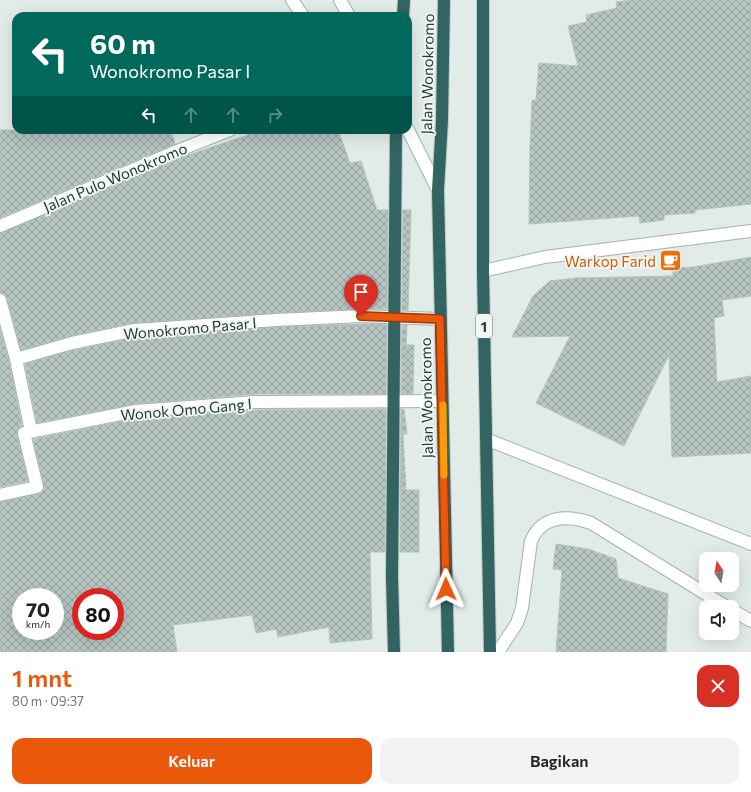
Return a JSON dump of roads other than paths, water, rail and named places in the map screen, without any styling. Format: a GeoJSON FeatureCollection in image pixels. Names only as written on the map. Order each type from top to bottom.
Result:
{"type":"FeatureCollection","features":[{"type":"Feature","properties":{"kind":"highway","name":"Jalan Wonokromo"},"geometry":{"type":"LineString","coordinates":[[403,12],[404,0]]}},
{"type":"Feature","properties":{"kind":"highway","name":"Jalan Wonokromo"},"geometry":{"type":"LineString","coordinates":[[444,0],[442,120],[438,190],[448,652]]}},
{"type":"Feature","properties":{"kind":"highway","name":"1"},"geometry":{"type":"LineString","coordinates":[[484,0],[483,271],[490,652]]}},
{"type":"Feature","properties":{"kind":"highway","name":"Jalan Wonokromo"},"geometry":{"type":"LineString","coordinates":[[394,652],[392,569],[396,134]]}},
{"type":"Feature","properties":{"kind":"street"},"geometry":{"type":"LineString","coordinates":[[292,0],[300,12]]}},
{"type":"Feature","properties":{"kind":"street"},"geometry":{"type":"LineString","coordinates":[[340,0],[347,12]]}},
{"type":"Feature","properties":{"kind":"street","name":"Jalan Pulo Wonokromo"},"geometry":{"type":"LineString","coordinates":[[0,226],[220,134]]}},
{"type":"Feature","properties":{"kind":"street"},"geometry":{"type":"LineString","coordinates":[[410,134],[438,190]]}},
{"type":"Feature","properties":{"kind":"street"},"geometry":{"type":"LineString","coordinates":[[483,271],[545,257],[751,231]]}},
{"type":"Feature","properties":{"kind":"street"},"geometry":{"type":"LineString","coordinates":[[0,300],[16,359],[31,431],[24,433],[37,487],[0,495]]}},
{"type":"Feature","properties":{"kind":"street","name":"Wonokromo Pasar I"},"geometry":{"type":"LineString","coordinates":[[16,359],[72,343],[135,330],[276,320],[361,316],[440,319]]}},
{"type":"Feature","properties":{"kind":"street","name":"Wonok Omo Gang I"},"geometry":{"type":"LineString","coordinates":[[31,431],[136,411],[255,402],[442,401]]}},
{"type":"Feature","properties":{"kind":"street"},"geometry":{"type":"LineString","coordinates":[[486,439],[751,544]]}},
{"type":"Feature","properties":{"kind":"street"},"geometry":{"type":"LineString","coordinates":[[498,652],[517,623],[522,608],[531,541],[534,532],[543,524],[567,517],[591,523],[717,600]]}},
{"type":"Feature","properties":{"kind":"street"},"geometry":{"type":"LineString","coordinates":[[739,614],[751,622]]}},
{"type":"Feature","properties":{"kind":"place","name":"Warkop Farid"},"geometry":{"type":"Point","coordinates":[671,261]}}]}
